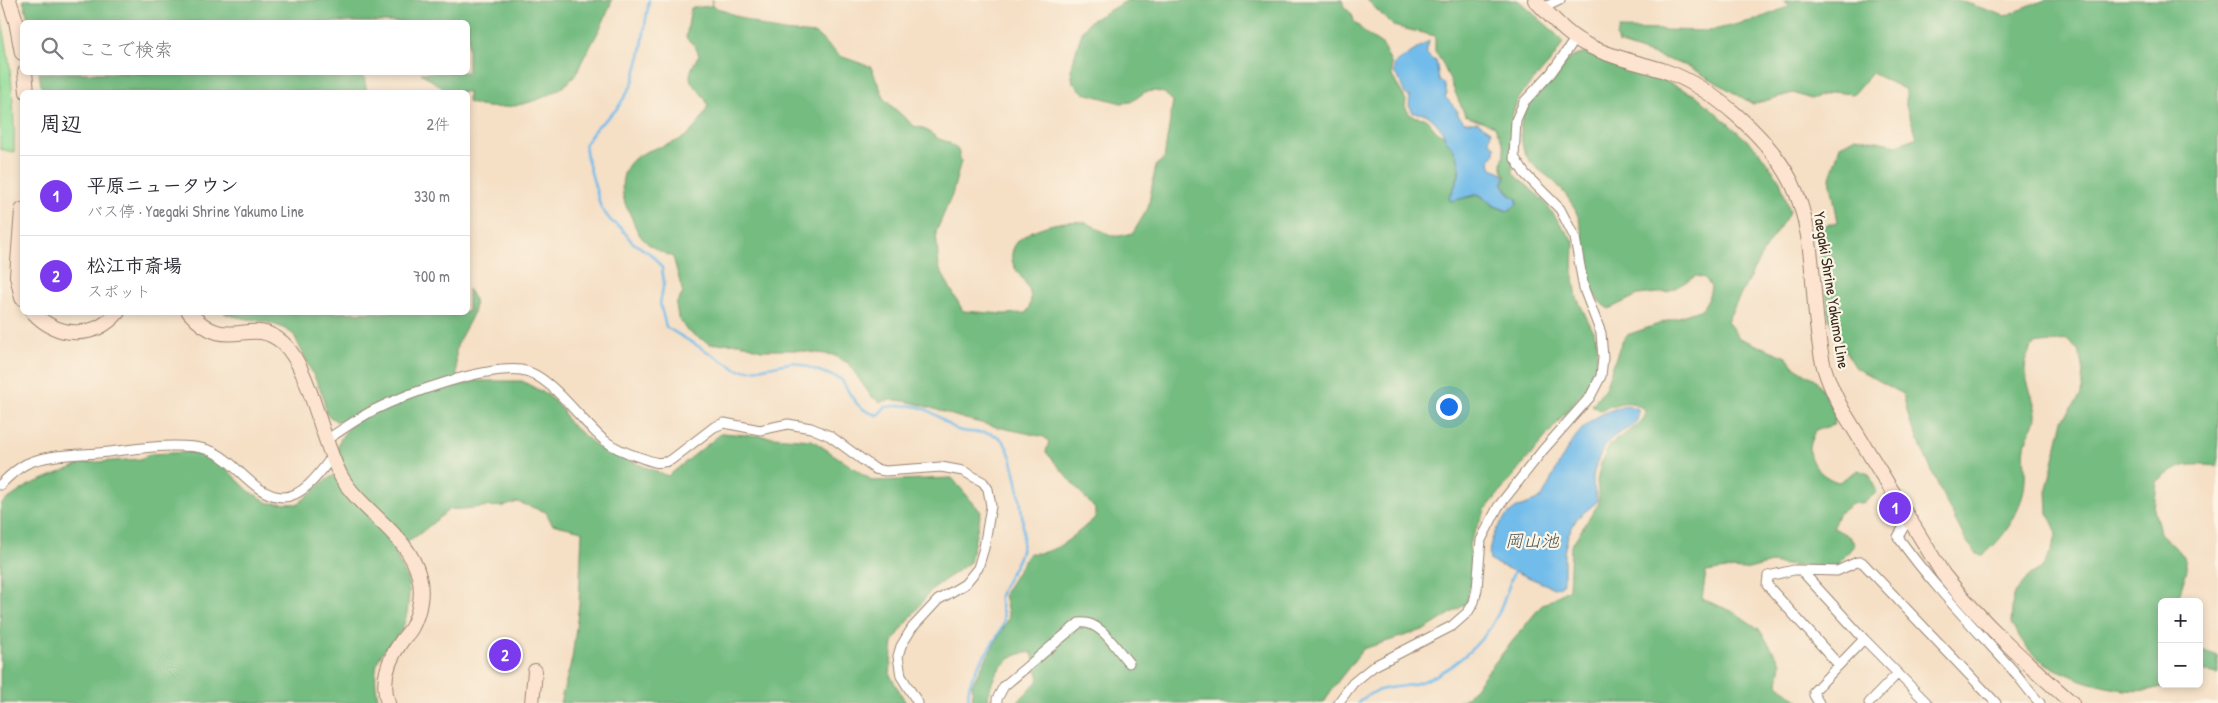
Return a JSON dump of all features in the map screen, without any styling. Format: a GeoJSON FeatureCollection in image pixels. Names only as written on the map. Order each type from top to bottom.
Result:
{"type":"FeatureCollection","features":[{"type":"Feature","properties":{"kind":"main road"},"geometry":{"type":"LineString","coordinates":[[9,0],[20,42]]}},
{"type":"Feature","properties":{"kind":"main road","name":"Yaegaki Shrine Yakumo Line"},"geometry":{"type":"LineString","coordinates":[[1539,4],[1559,25],[1590,47],[1666,72],[1700,88],[1733,113],[1772,152],[1782,166],[1798,198],[1805,218],[1820,348],[1827,377],[1843,411],[1942,574],[1958,594],[2022,658],[2072,703]]}},
{"type":"Feature","properties":{"kind":"main road"},"geometry":{"type":"LineString","coordinates":[[25,75],[27,90]]}},
{"type":"Feature","properties":{"kind":"main road"},"geometry":{"type":"LineString","coordinates":[[20,236],[17,276],[20,289]]}},
{"type":"Feature","properties":{"kind":"main road"},"geometry":{"type":"LineString","coordinates":[[36,315],[50,327],[73,333],[88,332],[106,324],[115,315]]}},
{"type":"Feature","properties":{"kind":"main road"},"geometry":{"type":"LineString","coordinates":[[192,315],[204,327],[219,334],[262,332],[285,344],[292,352],[303,376],[332,457],[349,489],[404,547],[419,576],[420,597],[415,620],[411,630],[395,650],[388,668],[385,689],[388,703]]}},
{"type":"Feature","properties":{"kind":"main road"},"geometry":{"type":"LineString","coordinates":[[532,703],[535,671]]}},
{"type":"Feature","properties":{"kind":"street"},"geometry":{"type":"LineString","coordinates":[[1539,4],[1560,0]]}},
{"type":"Feature","properties":{"kind":"street"},"geometry":{"type":"LineString","coordinates":[[1338,703],[1353,683],[1368,670],[1394,654],[1452,626],[1468,612],[1474,602],[1478,589],[1481,540],[1498,507],[1543,450],[1590,397],[1600,376],[1603,358],[1601,333],[1584,289],[1575,238],[1560,209],[1525,174],[1514,157],[1516,120],[1524,102],[1551,73],[1576,38]]}},
{"type":"Feature","properties":{"kind":"street"},"geometry":{"type":"LineString","coordinates":[[326,440],[374,410],[438,385],[477,375],[520,370],[530,373],[549,385],[605,441],[654,463],[664,464],[714,427],[724,423],[760,430],[788,424],[811,428],[830,436],[875,469],[885,471],[941,467],[970,474],[983,482],[988,489],[990,497],[989,520],[984,548],[974,575],[965,584],[938,600],[917,622],[901,646],[898,656],[900,676],[918,703]]}},
{"type":"Feature","properties":{"kind":"street"},"geometry":{"type":"LineString","coordinates":[[0,485],[10,475],[27,464],[47,458],[164,446],[190,446],[209,450],[220,455],[260,490],[284,497],[296,494],[306,487],[332,457]]}},
{"type":"Feature","properties":{"kind":"street"},"geometry":{"type":"LineString","coordinates":[[1908,519],[1898,537],[1947,600],[2012,669],[2040,703]]}},
{"type":"Feature","properties":{"kind":"street"},"geometry":{"type":"LineString","coordinates":[[1838,664],[1767,585],[1766,580],[1770,574],[1801,570],[1837,571],[1857,562],[1862,562],[1996,703]]}},
{"type":"Feature","properties":{"kind":"street"},"geometry":{"type":"LineString","coordinates":[[1801,570],[1864,640],[1927,703]]}},
{"type":"Feature","properties":{"kind":"street"},"geometry":{"type":"LineString","coordinates":[[997,703],[997,699],[1004,686],[1079,623],[1084,622],[1097,626],[1129,663]]}},
{"type":"Feature","properties":{"kind":"street"},"geometry":{"type":"LineString","coordinates":[[1818,703],[1814,691],[1838,664],[1864,640]]}},
{"type":"Feature","properties":{"kind":"street"},"geometry":{"type":"LineString","coordinates":[[1869,703],[1898,673]]}},
{"type":"Feature","properties":{"kind":"green space"},"geometry":{"type":"Polygon","coordinates":[[[23,0],[612,0],[599,30],[572,79],[551,94],[537,100],[508,107],[480,106],[470,103],[470,90],[445,90],[424,75],[470,75],[470,20],[28,20],[23,0]]]}},
{"type":"Feature","properties":{"kind":"green space"},"geometry":{"type":"Polygon","coordinates":[[[713,0],[712,6],[772,30],[816,34],[840,56],[871,67],[885,100],[914,126],[923,128],[958,150],[961,161],[952,195],[936,232],[939,268],[963,311],[1004,314],[1026,313],[1030,304],[1031,295],[1012,261],[1015,246],[1021,238],[1040,228],[1063,222],[1086,223],[1114,236],[1133,233],[1148,208],[1156,165],[1164,159],[1173,101],[1164,93],[1155,91],[1145,92],[1131,102],[1121,103],[1084,93],[1073,83],[1071,70],[1077,47],[1083,30],[1090,21],[1128,0],[1342,0],[1344,7],[1352,14],[1354,21],[1365,33],[1382,44],[1391,63],[1392,76],[1406,100],[1405,107],[1411,116],[1425,118],[1437,132],[1444,135],[1453,148],[1458,161],[1459,174],[1449,197],[1450,201],[1479,195],[1494,206],[1509,212],[1518,204],[1517,198],[1511,195],[1503,183],[1506,177],[1502,170],[1504,149],[1501,140],[1495,126],[1465,115],[1442,62],[1435,52],[1435,36],[1393,26],[1367,0],[1518,0],[1563,42],[1553,59],[1523,93],[1514,109],[1511,127],[1513,173],[1542,199],[1574,242],[1573,271],[1577,298],[1597,339],[1597,359],[1591,382],[1486,509],[1469,544],[1473,577],[1466,604],[1426,629],[1363,649],[1332,689],[1324,703],[1017,703],[1039,679],[1032,653],[1023,653],[1014,656],[1000,668],[991,685],[988,703],[973,703],[972,684],[1009,618],[1004,594],[1029,553],[1048,551],[1065,543],[1095,518],[1095,509],[1046,452],[1049,441],[1044,437],[978,422],[912,403],[889,400],[880,402],[871,396],[848,363],[833,355],[794,350],[761,350],[739,343],[710,344],[687,331],[678,317],[676,304],[683,293],[673,257],[652,247],[640,236],[623,197],[622,181],[628,166],[633,160],[645,152],[683,138],[704,115],[708,105],[690,78],[693,65],[699,55],[695,46],[686,38],[691,8],[711,6],[713,0]]]}},
{"type":"Feature","properties":{"kind":"green space"},"geometry":{"type":"Polygon","coordinates":[[[1783,0],[1958,0],[2005,16],[2045,0],[2218,0],[2218,466],[2185,466],[2172,471],[2157,483],[2154,509],[2160,533],[2184,556],[2187,570],[2178,598],[2158,598],[2158,687],[2137,691],[2118,689],[2099,685],[2062,672],[2034,655],[2011,624],[2013,595],[2030,575],[2042,568],[2052,550],[2057,533],[2048,513],[2047,489],[2063,420],[2081,395],[2083,371],[2079,351],[2067,340],[2034,344],[2028,353],[2025,370],[2036,418],[2025,446],[2024,491],[2012,522],[1983,555],[1977,554],[1966,541],[1943,496],[1910,422],[1903,394],[1856,368],[1844,349],[1829,318],[1817,227],[1838,222],[1830,178],[1840,146],[1856,137],[1897,145],[1917,137],[1906,106],[1906,90],[1872,73],[1854,94],[1832,92],[1811,99],[1793,93],[1753,104],[1690,67],[1618,43],[1616,36],[1619,29],[1709,31],[1755,20],[1790,6],[1783,0]]]}},
{"type":"Feature","properties":{"kind":"green space"},"geometry":{"type":"Polygon","coordinates":[[[0,13],[12,82],[14,152],[0,149],[0,13]]]}},
{"type":"Feature","properties":{"kind":"green space"},"geometry":{"type":"Polygon","coordinates":[[[1591,53],[1605,62],[1660,79],[1697,96],[1758,150],[1780,181],[1790,212],[1764,250],[1727,321],[1739,338],[1787,357],[1795,367],[1816,380],[1836,417],[1834,425],[1815,430],[1809,449],[1815,466],[1828,478],[1839,482],[1858,470],[1869,474],[1877,492],[1865,502],[1852,504],[1838,514],[1833,527],[1848,536],[1855,544],[1837,566],[1793,566],[1771,563],[1745,570],[1727,569],[1706,572],[1702,599],[1734,612],[1759,629],[1781,663],[1778,684],[1801,703],[1456,703],[1467,697],[1541,606],[1569,589],[1571,546],[1599,503],[1597,481],[1600,466],[1610,444],[1634,428],[1644,418],[1645,410],[1634,404],[1623,403],[1600,410],[1592,405],[1605,388],[1621,343],[1627,335],[1702,309],[1708,299],[1711,287],[1705,278],[1696,276],[1668,292],[1638,295],[1609,309],[1599,301],[1593,291],[1588,279],[1581,226],[1577,214],[1569,199],[1558,185],[1529,160],[1523,148],[1521,128],[1522,117],[1527,107],[1546,88],[1565,62],[1576,56],[1591,53]]]}},
{"type":"Feature","properties":{"kind":"green space"},"geometry":{"type":"Polygon","coordinates":[[[39,75],[363,75],[367,90],[42,90],[39,75]]]}},
{"type":"Feature","properties":{"kind":"green space"},"geometry":{"type":"Polygon","coordinates":[[[470,292],[475,304],[456,351],[458,386],[475,381],[522,381],[548,395],[563,411],[568,422],[600,449],[668,476],[722,433],[812,440],[873,481],[952,478],[981,512],[970,562],[932,589],[893,641],[890,675],[906,703],[560,703],[572,659],[579,604],[582,531],[552,524],[546,512],[517,502],[503,506],[450,509],[418,535],[407,541],[399,539],[392,543],[406,577],[409,600],[401,631],[384,650],[377,663],[376,680],[379,703],[0,703],[1,504],[29,485],[84,463],[141,459],[150,454],[191,452],[218,461],[249,491],[269,503],[298,504],[326,480],[345,469],[338,452],[338,447],[341,438],[349,428],[347,423],[336,421],[326,414],[323,395],[294,335],[269,323],[230,315],[470,315],[470,292]]]}},
{"type":"Feature","properties":{"kind":"green space"},"geometry":{"type":"Polygon","coordinates":[[[2203,650],[2218,656],[2218,674],[2203,672],[2203,650]]]}},
{"type":"Feature","properties":{"kind":"water"},"geometry":{"type":"Polygon","coordinates":[[[1429,41],[1426,53],[1431,59],[1436,61],[1439,79],[1444,84],[1447,93],[1445,97],[1465,122],[1477,122],[1491,131],[1489,142],[1495,146],[1495,154],[1490,161],[1491,166],[1501,172],[1505,178],[1502,184],[1511,196],[1516,198],[1517,204],[1508,211],[1495,206],[1479,194],[1451,201],[1449,198],[1459,174],[1460,167],[1456,154],[1445,139],[1441,128],[1434,121],[1425,114],[1412,113],[1409,106],[1410,97],[1405,94],[1399,79],[1394,73],[1394,64],[1429,41]]]}},
{"type":"Feature","properties":{"kind":"water","name":"岡山池"},"geometry":{"type":"Polygon","coordinates":[[[1628,406],[1638,409],[1638,416],[1633,425],[1611,438],[1599,457],[1593,478],[1597,502],[1577,518],[1568,535],[1564,553],[1564,581],[1561,586],[1554,588],[1490,561],[1490,546],[1500,524],[1517,508],[1542,497],[1565,453],[1583,428],[1595,418],[1628,406]]]}},
{"type":"Feature","properties":{"kind":"waterway"},"geometry":{"type":"LineString","coordinates":[[649,0],[641,52],[632,85],[617,109],[596,128],[585,144],[601,208],[632,242],[652,255],[662,268],[664,282],[660,304],[666,327],[738,370],[753,370],[794,362],[841,379],[855,402],[871,413],[878,415],[885,407],[890,406],[919,407],[933,413],[958,430],[997,436],[1007,448],[1012,460],[1019,491],[1023,524],[1022,547],[1018,560],[1000,596],[1004,617],[1003,625],[974,674],[968,694],[970,703]]}},
{"type":"Feature","properties":{"kind":"waterway"},"geometry":{"type":"LineString","coordinates":[[1358,703],[1371,693],[1426,680],[1439,674],[1463,657],[1492,625],[1503,603],[1514,571]]}},
{"type":"Feature","properties":{"kind":"place","name":"平原ニュータウン"},"geometry":{"type":"Point","coordinates":[1895,508]}},
{"type":"Feature","properties":{"kind":"place","name":"松江市斎場"},"geometry":{"type":"Point","coordinates":[505,655]}}]}
